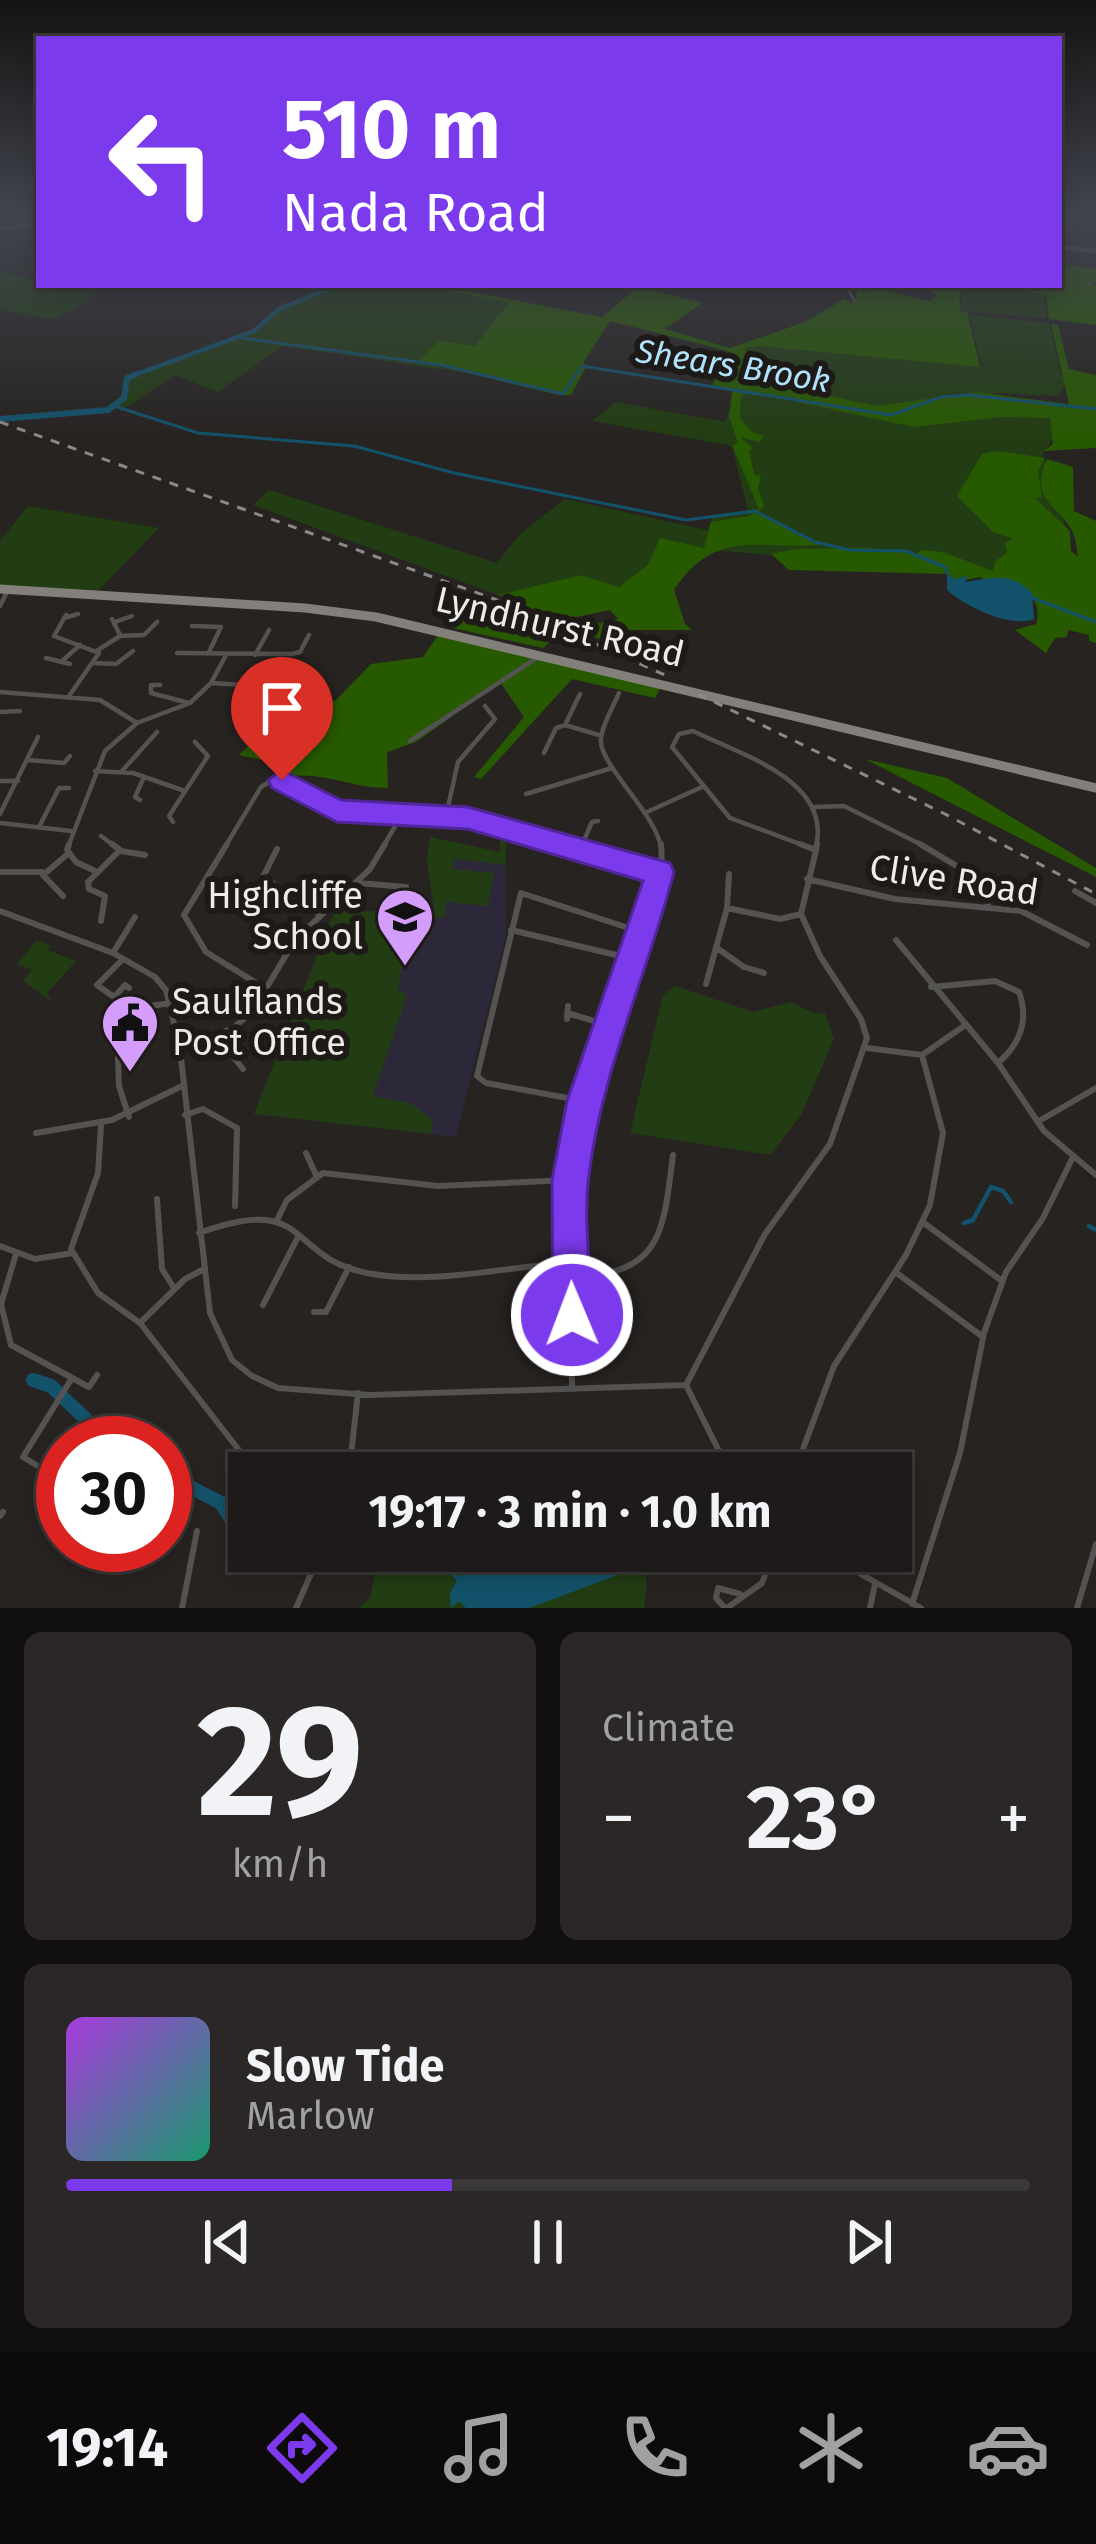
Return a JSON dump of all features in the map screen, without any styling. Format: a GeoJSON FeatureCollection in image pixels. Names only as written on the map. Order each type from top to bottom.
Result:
{"type":"FeatureCollection","features":[{"type":"Feature","properties":{"kind":"main road","name":"Lyndhurst Road"},"geometry":{"type":"LineString","coordinates":[[3,591],[320,609],[426,626],[1096,788]]}},
{"type":"Feature","properties":{"kind":"street"},"geometry":{"type":"LineString","coordinates":[[850,289],[855,302]]}},
{"type":"Feature","properties":{"kind":"street"},"geometry":{"type":"LineString","coordinates":[[0,606],[3,591]]}},
{"type":"Feature","properties":{"kind":"street"},"geometry":{"type":"LineString","coordinates":[[78,614],[65,616],[51,636],[98,650]]}},
{"type":"Feature","properties":{"kind":"street"},"geometry":{"type":"LineString","coordinates":[[120,636],[113,621],[132,616]]}},
{"type":"Feature","properties":{"kind":"street"},"geometry":{"type":"LineString","coordinates":[[69,696],[95,663],[98,650],[120,636],[144,635],[157,622]]}},
{"type":"Feature","properties":{"kind":"street"},"geometry":{"type":"LineString","coordinates":[[198,624],[221,629],[208,654]]}},
{"type":"Feature","properties":{"kind":"street"},"geometry":{"type":"LineString","coordinates":[[255,655],[270,629]]}},
{"type":"Feature","properties":{"kind":"street"},"geometry":{"type":"LineString","coordinates":[[177,652],[303,654],[310,633]]}},
{"type":"Feature","properties":{"kind":"street"},"geometry":{"type":"LineString","coordinates":[[46,658],[66,662],[80,644]]}},
{"type":"Feature","properties":{"kind":"street"},"geometry":{"type":"LineString","coordinates":[[95,663],[116,664],[127,652]]}},
{"type":"Feature","properties":{"kind":"street"},"geometry":{"type":"LineString","coordinates":[[410,741],[533,662],[539,652]]}},
{"type":"Feature","properties":{"kind":"street"},"geometry":{"type":"LineString","coordinates":[[0,872],[44,872],[69,854],[71,831],[108,748],[137,723],[190,703],[211,683],[226,655]]}},
{"type":"Feature","properties":{"kind":"street"},"geometry":{"type":"LineString","coordinates":[[211,683],[247,685]]}},
{"type":"Feature","properties":{"kind":"street"},"geometry":{"type":"LineString","coordinates":[[160,685],[151,685],[152,694],[190,703]]}},
{"type":"Feature","properties":{"kind":"street"},"geometry":{"type":"LineString","coordinates":[[0,692],[104,701],[137,723]]}},
{"type":"Feature","properties":{"kind":"street"},"geometry":{"type":"LineString","coordinates":[[565,725],[580,694]]}},
{"type":"Feature","properties":{"kind":"street"},"geometry":{"type":"LineString","coordinates":[[572,1389],[570,1180],[584,1101],[644,932],[660,872],[659,830],[601,750],[601,736],[619,694]]}},
{"type":"Feature","properties":{"kind":"street"},"geometry":{"type":"LineString","coordinates":[[446,816],[450,772],[495,718],[485,706]]}},
{"type":"Feature","properties":{"kind":"street"},"geometry":{"type":"LineString","coordinates":[[0,712],[20,711]]}},
{"type":"Feature","properties":{"kind":"street"},"geometry":{"type":"LineString","coordinates":[[544,753],[556,728],[565,725],[601,736]]}},
{"type":"Feature","properties":{"kind":"street"},"geometry":{"type":"LineString","coordinates":[[686,1385],[765,1234],[830,1144],[866,1048],[866,1027],[820,956],[801,914],[816,850],[820,826],[815,807],[788,778],[693,731],[679,734],[672,747],[730,818],[816,850]]}},
{"type":"Feature","properties":{"kind":"street"},"geometry":{"type":"LineString","coordinates":[[122,772],[152,735]]}},
{"type":"Feature","properties":{"kind":"street"},"geometry":{"type":"LineString","coordinates":[[0,814],[38,737]]}},
{"type":"Feature","properties":{"kind":"street"},"geometry":{"type":"LineString","coordinates":[[173,821],[169,816],[182,790],[208,756],[195,747]]}},
{"type":"Feature","properties":{"kind":"street"},"geometry":{"type":"LineString","coordinates":[[28,760],[64,763],[70,756]]}},
{"type":"Feature","properties":{"kind":"street"},"geometry":{"type":"LineString","coordinates":[[526,794],[613,767]]}},
{"type":"Feature","properties":{"kind":"street"},"geometry":{"type":"LineString","coordinates":[[95,771],[122,772],[182,790]]}},
{"type":"Feature","properties":{"kind":"street"},"geometry":{"type":"LineString","coordinates":[[135,799],[144,777]]}},
{"type":"Feature","properties":{"kind":"street"},"geometry":{"type":"LineString","coordinates":[[266,988],[208,956],[190,939],[184,915],[260,787],[272,780],[286,780],[337,811],[482,822],[660,872]]}},
{"type":"Feature","properties":{"kind":"street"},"geometry":{"type":"LineString","coordinates":[[0,782],[18,782]]}},
{"type":"Feature","properties":{"kind":"street"},"geometry":{"type":"LineString","coordinates":[[647,812],[702,787]]}},
{"type":"Feature","properties":{"kind":"street"},"geometry":{"type":"LineString","coordinates":[[39,827],[59,788],[69,788]]}},
{"type":"Feature","properties":{"kind":"street"},"geometry":{"type":"LineString","coordinates":[[815,807],[844,806],[953,860],[980,880],[988,905]]}},
{"type":"Feature","properties":{"kind":"street"},"geometry":{"type":"LineString","coordinates":[[181,1049],[216,1036],[252,1012],[295,940],[358,883],[401,816]]}},
{"type":"Feature","properties":{"kind":"street"},"geometry":{"type":"LineString","coordinates":[[579,852],[593,821]]}},
{"type":"Feature","properties":{"kind":"street"},"geometry":{"type":"LineString","coordinates":[[0,824],[71,831]]}},
{"type":"Feature","properties":{"kind":"street"},"geometry":{"type":"LineString","coordinates":[[101,836],[120,850],[145,855]]}},
{"type":"Feature","properties":{"kind":"street"},"geometry":{"type":"LineString","coordinates":[[277,849],[263,877],[321,915]]}},
{"type":"Feature","properties":{"kind":"street"},"geometry":{"type":"LineString","coordinates":[[101,921],[105,896],[88,887],[95,871],[120,850]]}},
{"type":"Feature","properties":{"kind":"street"},"geometry":{"type":"LineString","coordinates":[[69,854],[95,871]]}},
{"type":"Feature","properties":{"kind":"street"},"geometry":{"type":"LineString","coordinates":[[44,872],[48,889],[63,896]]}},
{"type":"Feature","properties":{"kind":"street"},"geometry":{"type":"LineString","coordinates":[[706,984],[727,908],[729,874]]}},
{"type":"Feature","properties":{"kind":"street","name":"Clive Road"},"geometry":{"type":"LineString","coordinates":[[808,879],[895,899],[988,905],[1045,920],[1087,945]]}},
{"type":"Feature","properties":{"kind":"street"},"geometry":{"type":"LineString","coordinates":[[358,883],[406,887]]}},
{"type":"Feature","properties":{"kind":"street"},"geometry":{"type":"LineString","coordinates":[[1075,891],[1096,903]]}},
{"type":"Feature","properties":{"kind":"street"},"geometry":{"type":"LineString","coordinates":[[584,1101],[486,1083],[477,1076],[521,893],[644,932]]}},
{"type":"Feature","properties":{"kind":"street"},"geometry":{"type":"LineString","coordinates":[[727,908],[780,919],[801,914]]}},
{"type":"Feature","properties":{"kind":"street"},"geometry":{"type":"LineString","coordinates":[[0,911],[123,958],[154,977],[171,1003],[181,1049],[199,1233],[214,1326],[241,1368],[278,1388],[358,1393],[686,1385]]}},
{"type":"Feature","properties":{"kind":"street"},"geometry":{"type":"LineString","coordinates":[[113,953],[135,917]]}},
{"type":"Feature","properties":{"kind":"street"},"geometry":{"type":"LineString","coordinates":[[511,930],[633,959]]}},
{"type":"Feature","properties":{"kind":"street"},"geometry":{"type":"LineString","coordinates":[[896,940],[998,1063],[1037,1121],[1096,1175]]}},
{"type":"Feature","properties":{"kind":"street"},"geometry":{"type":"LineString","coordinates":[[717,948],[744,967],[764,973]]}},
{"type":"Feature","properties":{"kind":"street"},"geometry":{"type":"LineString","coordinates":[[123,958],[98,985],[115,997],[125,985],[129,988]]}},
{"type":"Feature","properties":{"kind":"street"},"geometry":{"type":"LineString","coordinates":[[931,986],[994,981],[1019,992],[1025,1015],[1012,1052],[998,1063]]}},
{"type":"Feature","properties":{"kind":"street"},"geometry":{"type":"LineString","coordinates":[[151,1006],[171,1003]]}},
{"type":"Feature","properties":{"kind":"street"},"geometry":{"type":"LineString","coordinates":[[567,1013],[609,1025]]}},
{"type":"Feature","properties":{"kind":"street"},"geometry":{"type":"LineString","coordinates":[[866,1048],[922,1055],[964,1026]]}},
{"type":"Feature","properties":{"kind":"street"},"geometry":{"type":"LineString","coordinates":[[216,1036],[243,1070]]}},
{"type":"Feature","properties":{"kind":"street"},"geometry":{"type":"LineString","coordinates":[[799,1452],[842,1352],[898,1274],[925,1223],[943,1145],[941,1120],[922,1055]]}},
{"type":"Feature","properties":{"kind":"street"},"geometry":{"type":"LineString","coordinates":[[118,1058],[119,1086],[129,1117]]}},
{"type":"Feature","properties":{"kind":"street"},"geometry":{"type":"LineString","coordinates":[[36,1133],[101,1126],[129,1117],[183,1085]]}},
{"type":"Feature","properties":{"kind":"street"},"geometry":{"type":"LineString","coordinates":[[1037,1121],[1096,1088]]}},
{"type":"Feature","properties":{"kind":"street"},"geometry":{"type":"LineString","coordinates":[[185,1115],[203,1109],[237,1128],[236,1205]]}},
{"type":"Feature","properties":{"kind":"street"},"geometry":{"type":"LineString","coordinates":[[101,1126],[98,1173],[73,1253],[95,1292],[119,1314],[140,1323],[240,1452]]}},
{"type":"Feature","properties":{"kind":"street"},"geometry":{"type":"LineString","coordinates":[[306,1153],[317,1176]]}},
{"type":"Feature","properties":{"kind":"street"},"geometry":{"type":"LineString","coordinates":[[572,1277],[620,1273],[649,1252],[663,1223],[673,1154]]}},
{"type":"Feature","properties":{"kind":"street"},"geometry":{"type":"LineString","coordinates":[[856,1572],[916,1606],[960,1453],[983,1337],[1003,1282],[1043,1219],[1073,1157]]}},
{"type":"Feature","properties":{"kind":"street"},"geometry":{"type":"LineString","coordinates":[[277,1220],[287,1200],[317,1176],[356,1173],[438,1186],[513,1178],[570,1180]]}},
{"type":"Feature","properties":{"kind":"street"},"geometry":{"type":"LineString","coordinates":[[157,1199],[163,1214],[162,1272],[174,1288]]}},
{"type":"Feature","properties":{"kind":"street"},"geometry":{"type":"LineString","coordinates":[[199,1233],[250,1217],[277,1220],[369,1274],[407,1276],[508,1264],[572,1263]]}},
{"type":"Feature","properties":{"kind":"street"},"geometry":{"type":"LineString","coordinates":[[925,1223],[1003,1282]]}},
{"type":"Feature","properties":{"kind":"street"},"geometry":{"type":"LineString","coordinates":[[263,1305],[299,1235]]}},
{"type":"Feature","properties":{"kind":"street"},"geometry":{"type":"LineString","coordinates":[[0,1246],[35,1259],[73,1253]]}},
{"type":"Feature","properties":{"kind":"street"},"geometry":{"type":"LineString","coordinates":[[16,1254],[1,1304],[4,1343],[88,1387],[97,1375]]}},
{"type":"Feature","properties":{"kind":"street"},"geometry":{"type":"LineString","coordinates":[[314,1312],[326,1312],[350,1267]]}},
{"type":"Feature","properties":{"kind":"street"},"geometry":{"type":"LineString","coordinates":[[140,1323],[174,1288],[204,1268]]}},
{"type":"Feature","properties":{"kind":"street"},"geometry":{"type":"LineString","coordinates":[[898,1274],[983,1337]]}},
{"type":"Feature","properties":{"kind":"street"},"geometry":{"type":"LineString","coordinates":[[35,1465],[23,1456],[72,1378]]}},
{"type":"Feature","properties":{"kind":"street"},"geometry":{"type":"LineString","coordinates":[[686,1385],[720,1452]]}},
{"type":"Feature","properties":{"kind":"street"},"geometry":{"type":"LineString","coordinates":[[351,1452],[358,1393]]}},
{"type":"Feature","properties":{"kind":"street"},"geometry":{"type":"LineString","coordinates":[[182,1608],[201,1541],[197,1531]]}},
{"type":"Feature","properties":{"kind":"street"},"geometry":{"type":"LineString","coordinates":[[1077,1608],[1096,1544]]}},
{"type":"Feature","properties":{"kind":"street"},"geometry":{"type":"LineString","coordinates":[[296,1608],[312,1572]]}},
{"type":"Feature","properties":{"kind":"street"},"geometry":{"type":"LineString","coordinates":[[740,1594],[718,1588],[716,1598],[726,1608],[762,1582],[766,1572]]}},
{"type":"Feature","properties":{"kind":"street"},"geometry":{"type":"LineString","coordinates":[[870,1608],[875,1583]]}},
{"type":"Feature","properties":{"kind":"shaded area","name":"Highcliffe School"},"geometry":{"type":"Polygon","coordinates":[[[500,832],[505,833],[506,936],[456,1137],[254,1114],[336,908],[434,917],[427,860],[430,837],[500,852],[500,832]]]}},
{"type":"Feature","properties":{"kind":"green space"},"geometry":{"type":"Polygon","coordinates":[[[0,289],[72,289],[97,295],[54,319],[0,310],[0,289]]]}},
{"type":"Feature","properties":{"kind":"green space"},"geometry":{"type":"Polygon","coordinates":[[[323,289],[441,289],[509,303],[475,346],[440,340],[420,361],[466,373],[282,346],[218,392],[175,375],[129,406],[108,410],[121,398],[126,377],[257,328],[276,309],[323,289]]]}},
{"type":"Feature","properties":{"kind":"green space"},"geometry":{"type":"Polygon","coordinates":[[[439,289],[602,317],[636,289],[646,289],[702,303],[665,329],[730,348],[805,322],[844,299],[856,304],[857,289],[864,289],[862,293],[890,289],[930,301],[937,295],[927,289],[959,289],[960,311],[967,312],[980,367],[745,348],[752,359],[776,366],[780,386],[878,406],[976,392],[1069,404],[1051,324],[1058,325],[1069,369],[1096,375],[1096,448],[1044,451],[1053,444],[1050,418],[1002,417],[914,427],[747,391],[741,397],[740,418],[752,432],[764,436],[759,442],[740,437],[752,448],[754,474],[761,476],[758,488],[764,506],[757,513],[823,545],[740,546],[706,557],[674,590],[685,624],[692,630],[609,630],[604,641],[589,634],[587,626],[618,619],[610,610],[558,621],[498,595],[581,575],[619,587],[648,565],[660,538],[704,548],[711,522],[749,516],[759,509],[732,445],[738,444],[729,416],[732,391],[712,386],[728,351],[610,321],[583,363],[587,365],[571,395],[559,395],[418,361],[439,340],[475,346],[508,303],[439,289]]]}},
{"type":"Feature","properties":{"kind":"green space"},"geometry":{"type":"Polygon","coordinates":[[[961,289],[1012,289],[1044,296],[1046,318],[961,311],[961,289]]]}},
{"type":"Feature","properties":{"kind":"green space"},"geometry":{"type":"Polygon","coordinates":[[[1015,289],[1096,289],[1096,325],[1049,319],[1046,296],[1015,289]]]}},
{"type":"Feature","properties":{"kind":"green space"},"geometry":{"type":"Polygon","coordinates":[[[969,315],[1049,323],[1061,375],[1070,376],[1059,396],[990,393],[1053,410],[1055,435],[1043,454],[1070,541],[1065,582],[704,549],[661,538],[648,565],[619,587],[581,575],[498,595],[253,505],[269,490],[497,563],[519,535],[565,499],[707,530],[714,515],[748,510],[732,446],[592,421],[616,402],[725,422],[737,389],[717,387],[727,349],[758,346],[982,367],[969,315]]]}},
{"type":"Feature","properties":{"kind":"green space"},"geometry":{"type":"Polygon","coordinates":[[[997,451],[1045,458],[1038,471],[1042,497],[1035,498],[1070,531],[1071,551],[1078,557],[1073,532],[1046,499],[1041,483],[1047,459],[1073,467],[1074,511],[1096,521],[1096,643],[1089,641],[1089,635],[1068,630],[1067,637],[1055,638],[1046,653],[1015,630],[1036,624],[1037,608],[1026,591],[1005,579],[992,583],[979,577],[957,582],[948,574],[789,570],[771,554],[796,549],[868,548],[915,554],[923,550],[943,552],[993,571],[995,562],[1007,552],[1005,543],[1013,539],[993,532],[957,496],[982,454],[997,451]]]}},
{"type":"Feature","properties":{"kind":"green space"},"geometry":{"type":"Polygon","coordinates":[[[28,506],[159,528],[97,592],[0,586],[0,541],[28,506]]]}},
{"type":"Feature","properties":{"kind":"green space"},"geometry":{"type":"Polygon","coordinates":[[[479,598],[568,636],[553,639],[543,648],[444,626],[479,598]]]}},
{"type":"Feature","properties":{"kind":"green space"},"geometry":{"type":"Polygon","coordinates":[[[441,631],[661,687],[655,698],[572,679],[481,779],[474,777],[524,717],[500,682],[416,742],[387,752],[388,788],[311,776],[286,777],[267,761],[239,755],[271,723],[313,736],[327,724],[281,705],[301,692],[335,701],[371,664],[423,657],[441,631]]]}},
{"type":"Feature","properties":{"kind":"green space"},"geometry":{"type":"Polygon","coordinates":[[[865,759],[947,778],[1096,868],[1096,877],[865,759]]]}},
{"type":"Feature","properties":{"kind":"green space"},"geometry":{"type":"Polygon","coordinates":[[[500,832],[505,833],[506,865],[455,859],[452,869],[494,873],[488,906],[446,902],[444,918],[435,917],[427,860],[430,837],[500,852],[500,832]]]}},
{"type":"Feature","properties":{"kind":"green space"},"geometry":{"type":"Polygon","coordinates":[[[336,908],[423,916],[419,933],[408,933],[398,988],[407,996],[373,1096],[411,1103],[433,1121],[431,1134],[254,1114],[336,908]]]}},
{"type":"Feature","properties":{"kind":"green space"},"geometry":{"type":"Polygon","coordinates":[[[37,940],[76,961],[47,993],[53,1003],[23,981],[32,970],[17,964],[37,940]]]}},
{"type":"Feature","properties":{"kind":"green space"},"geometry":{"type":"Polygon","coordinates":[[[675,986],[753,1012],[791,1002],[815,1014],[825,1013],[834,1039],[801,1115],[770,1155],[630,1133],[663,995],[675,986]]]}},
{"type":"Feature","properties":{"kind":"green space"},"geometry":{"type":"Polygon","coordinates":[[[376,1572],[645,1572],[647,1584],[644,1608],[359,1608],[370,1598],[376,1572]]]}},
{"type":"Feature","properties":{"kind":"water"},"geometry":{"type":"Polygon","coordinates":[[[947,574],[954,579],[968,576],[965,582],[1015,581],[1032,593],[1034,619],[1013,621],[965,603],[947,590],[947,574]]]}},
{"type":"Feature","properties":{"kind":"water"},"geometry":{"type":"Polygon","coordinates":[[[462,1572],[624,1572],[529,1608],[466,1608],[459,1601],[451,1608],[450,1593],[462,1572]]]}},
{"type":"Feature","properties":{"kind":"waterway","name":"Shears Brook"},"geometry":{"type":"LineString","coordinates":[[135,375],[254,331],[279,309],[328,289]]}},
{"type":"Feature","properties":{"kind":"waterway","name":"Shears Brook"},"geometry":{"type":"LineString","coordinates":[[233,337],[441,365],[563,394],[582,366],[891,415],[941,397],[968,395],[1096,409]]}},
{"type":"Feature","properties":{"kind":"waterway"},"geometry":{"type":"LineString","coordinates":[[0,419],[108,410],[124,398],[127,378],[135,375]]}},
{"type":"Feature","properties":{"kind":"waterway"},"geometry":{"type":"LineString","coordinates":[[129,377],[135,375]]}},
{"type":"Feature","properties":{"kind":"waterway"},"geometry":{"type":"LineString","coordinates":[[114,406],[198,433],[354,446],[454,473],[686,520],[755,511],[815,542],[850,550],[906,551],[945,567],[948,574]]}},
{"type":"Feature","properties":{"kind":"waterway"},"geometry":{"type":"LineString","coordinates":[[1033,598],[1096,622]]}},
{"type":"Feature","properties":{"kind":"waterway"},"geometry":{"type":"LineString","coordinates":[[964,1223],[973,1220],[991,1187],[1003,1191],[1011,1202]]}},
{"type":"Feature","properties":{"kind":"waterway"},"geometry":{"type":"LineString","coordinates":[[1089,1226],[1096,1230]]}},
{"type":"Feature","properties":{"kind":"waterway"},"geometry":{"type":"LineString","coordinates":[[33,1380],[51,1386],[83,1416]]}},
{"type":"Feature","properties":{"kind":"waterway"},"geometry":{"type":"LineString","coordinates":[[192,1488],[221,1503],[228,1514]]}},
{"type":"Feature","properties":{"kind":"waterway"},"geometry":{"type":"LineString","coordinates":[[453,1572],[457,1578]]}},
{"type":"Feature","properties":{"kind":"railway"},"geometry":{"type":"LineString","coordinates":[[0,422],[497,600],[667,676]]}},
{"type":"Feature","properties":{"kind":"railway"},"geometry":{"type":"LineString","coordinates":[[698,694],[945,814],[1096,894]]}},
{"type":"Feature","properties":{"kind":"place","name":"Highcliffe School"},"geometry":{"type":"Point","coordinates":[405,968]}},
{"type":"Feature","properties":{"kind":"place","name":"Saulflands Post Office"},"geometry":{"type":"Point","coordinates":[130,1074]}},
{"type":"Feature","properties":{"kind":"route"},"geometry":{"type":"LineString","coordinates":[[282,780],[300,786],[312,799],[337,811],[468,818],[660,872],[644,932],[584,1101],[570,1180],[572,1315]]}}]}
